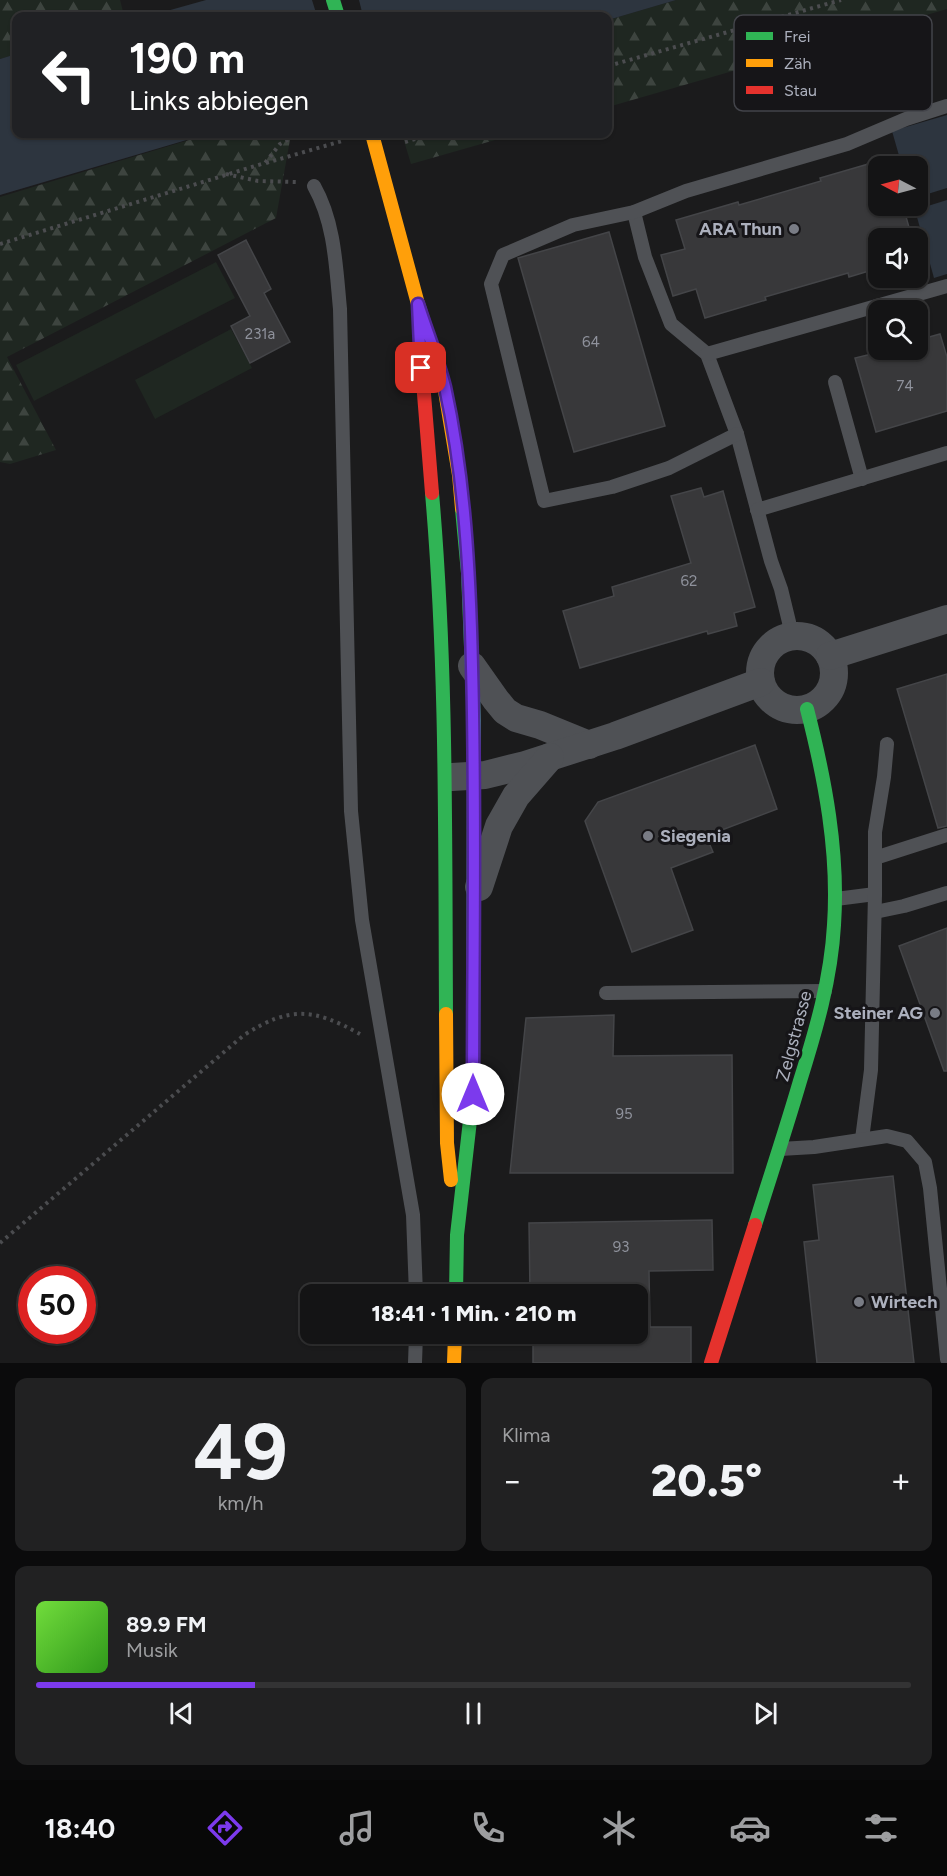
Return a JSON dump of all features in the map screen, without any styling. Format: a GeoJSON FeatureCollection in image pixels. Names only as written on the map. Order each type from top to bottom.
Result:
{"type":"FeatureCollection","features":[{"type":"Feature","properties":{"kind":"main road"},"geometry":{"type":"LineString","coordinates":[[374,138],[418,304],[444,385],[453,430],[468,573],[474,776],[473,1094],[457,1235],[456,1284]]}},
{"type":"Feature","properties":{"kind":"main road"},"geometry":{"type":"LineString","coordinates":[[418,304],[440,586],[445,778],[447,1143],[457,1235]]}},
{"type":"Feature","properties":{"kind":"main road","name":"Zelgstrasse"},"geometry":{"type":"LineString","coordinates":[[711,1363],[780,1149],[813,1041],[825,991],[836,899],[831,831],[807,709]]}},
{"type":"Feature","properties":{"kind":"main road"},"geometry":{"type":"LineString","coordinates":[[454,1363],[455,1344]]}},
{"type":"Feature","properties":{"kind":"street"},"geometry":{"type":"LineString","coordinates":[[831,656],[947,619]]}},
{"type":"Feature","properties":{"kind":"street"},"geometry":{"type":"LineString","coordinates":[[790,636],[814,640],[831,656],[834,670],[833,683],[819,704],[807,709],[795,710],[775,703],[768,696],[761,682],[759,672],[762,660],[768,649],[778,640],[790,636]]}},
{"type":"Feature","properties":{"kind":"street"},"geometry":{"type":"LineString","coordinates":[[472,666],[505,711],[516,718],[589,745]]}},
{"type":"Feature","properties":{"kind":"street"},"geometry":{"type":"LineString","coordinates":[[445,778],[498,773],[589,745],[761,682]]}},
{"type":"Feature","properties":{"kind":"street"},"geometry":{"type":"LineString","coordinates":[[475,900],[499,826],[516,796],[550,757]]}},
{"type":"Feature","properties":{"kind":"lane"},"geometry":{"type":"LineString","coordinates":[[932,110],[947,105]]}},
{"type":"Feature","properties":{"kind":"lane"},"geometry":{"type":"LineString","coordinates":[[737,434],[669,468],[612,487],[544,501],[491,284],[503,255],[573,225],[634,212],[686,191],[847,144],[929,111]]}},
{"type":"Feature","properties":{"kind":"lane"},"geometry":{"type":"LineString","coordinates":[[314,186],[328,219],[336,264],[340,309],[351,812],[362,920],[413,1215],[416,1284]]}},
{"type":"Feature","properties":{"kind":"lane"},"geometry":{"type":"LineString","coordinates":[[634,212],[645,257],[671,324],[707,354],[737,434],[781,589],[790,636]]}},
{"type":"Feature","properties":{"kind":"lane"},"geometry":{"type":"LineString","coordinates":[[707,354],[947,286]]}},
{"type":"Feature","properties":{"kind":"lane"},"geometry":{"type":"LineString","coordinates":[[835,382],[862,479]]}},
{"type":"Feature","properties":{"kind":"lane"},"geometry":{"type":"LineString","coordinates":[[757,510],[947,453]]}},
{"type":"Feature","properties":{"kind":"lane"},"geometry":{"type":"LineString","coordinates":[[862,1139],[872,1070],[876,894],[874,832],[884,777],[886,744]]}},
{"type":"Feature","properties":{"kind":"lane"},"geometry":{"type":"LineString","coordinates":[[874,858],[947,835]]}},
{"type":"Feature","properties":{"kind":"lane"},"geometry":{"type":"LineString","coordinates":[[875,912],[947,893]]}},
{"type":"Feature","properties":{"kind":"lane"},"geometry":{"type":"LineString","coordinates":[[836,899],[876,894]]}},
{"type":"Feature","properties":{"kind":"lane"},"geometry":{"type":"LineString","coordinates":[[606,993],[825,991]]}},
{"type":"Feature","properties":{"kind":"lane"},"geometry":{"type":"LineString","coordinates":[[780,1149],[814,1147],[887,1136],[907,1141],[925,1162],[930,1188],[947,1359]]}},
{"type":"Feature","properties":{"kind":"lane"},"geometry":{"type":"LineString","coordinates":[[415,1363],[416,1344]]}},
{"type":"Feature","properties":{"kind":"path"},"geometry":{"type":"LineString","coordinates":[[788,15],[841,0]]}},
{"type":"Feature","properties":{"kind":"path"},"geometry":{"type":"LineString","coordinates":[[612,65],[734,30]]}},
{"type":"Feature","properties":{"kind":"path"},"geometry":{"type":"LineString","coordinates":[[265,163],[280,144],[291,138]]}},
{"type":"Feature","properties":{"kind":"path"},"geometry":{"type":"LineString","coordinates":[[0,244],[225,174],[348,140]]}},
{"type":"Feature","properties":{"kind":"path"},"geometry":{"type":"LineString","coordinates":[[225,174],[266,182],[301,182],[314,186]]}},
{"type":"Feature","properties":{"kind":"path"},"geometry":{"type":"LineString","coordinates":[[0,1243],[244,1035],[265,1022],[283,1015],[304,1013],[324,1016],[385,1047]]}},
{"type":"Feature","properties":{"kind":"green space"},"geometry":{"type":"Polygon","coordinates":[[[0,0],[120,0],[123,12],[12,12],[12,55],[0,59],[0,0]]]}},
{"type":"Feature","properties":{"kind":"green space"},"geometry":{"type":"Polygon","coordinates":[[[676,0],[947,0],[947,9],[926,15],[734,15],[734,71],[612,106],[612,19],[676,0]]]}},
{"type":"Feature","properties":{"kind":"green space"},"geometry":{"type":"Polygon","coordinates":[[[196,138],[290,138],[276,218],[7,357],[56,450],[10,464],[0,462],[0,197],[196,138]]]}},
{"type":"Feature","properties":{"kind":"green space"},"geometry":{"type":"Polygon","coordinates":[[[403,138],[502,138],[411,164],[403,138]]]}},
{"type":"Feature","properties":{"kind":"green space"},"geometry":{"type":"Polygon","coordinates":[[[216,262],[235,298],[34,401],[16,365],[216,262]]]}},
{"type":"Feature","properties":{"kind":"green space"},"geometry":{"type":"Polygon","coordinates":[[[231,329],[252,368],[155,419],[135,380],[231,329]]]}},
{"type":"Feature","properties":{"kind":"shaded area"},"geometry":{"type":"Polygon","coordinates":[[[206,0],[676,0],[612,19],[612,12],[163,12],[206,0]]]}},
{"type":"Feature","properties":{"kind":"shaded area"},"geometry":{"type":"Polygon","coordinates":[[[12,55],[12,138],[193,138],[0,195],[0,59],[12,55]]]}},
{"type":"Feature","properties":{"kind":"shaded area"},"geometry":{"type":"Polygon","coordinates":[[[947,115],[947,188],[928,194],[928,156],[899,156],[892,131],[947,115]]]}},
{"type":"Feature","properties":{"kind":"shaded area"},"geometry":{"type":"Polygon","coordinates":[[[947,200],[947,274],[934,278],[928,257],[928,228],[920,228],[917,216],[928,216],[928,206],[947,200]]]}},
{"type":"Feature","properties":{"kind":"pier"},"geometry":{"type":"Polygon","coordinates":[[[312,0],[359,0],[362,12],[316,12],[312,0]]]}},
{"type":"Feature","properties":{"kind":"building","name":"ARA Thun"},"geometry":{"type":"Polygon","coordinates":[[[868,164],[868,216],[906,216],[909,228],[868,228],[868,271],[849,277],[848,273],[765,297],[766,300],[705,318],[696,289],[673,296],[661,255],[685,249],[676,220],[738,202],[739,205],[821,181],[820,178],[868,164]]]}},
{"type":"Feature","properties":{"kind":"building"},"geometry":{"type":"Polygon","coordinates":[[[609,232],[665,426],[574,452],[518,258],[609,232]]]}},
{"type":"Feature","properties":{"kind":"building"},"geometry":{"type":"Polygon","coordinates":[[[246,240],[271,289],[264,293],[290,342],[250,363],[231,326],[250,316],[218,255],[246,240]]]}},
{"type":"Feature","properties":{"kind":"building"},"geometry":{"type":"Polygon","coordinates":[[[940,334],[947,357],[947,411],[876,432],[855,358],[868,355],[868,360],[928,360],[928,337],[940,334]]]}},
{"type":"Feature","properties":{"kind":"building"},"geometry":{"type":"Polygon","coordinates":[[[701,488],[704,497],[723,491],[755,607],[734,613],[737,626],[708,634],[707,631],[580,668],[563,611],[614,596],[612,587],[691,563],[671,496],[701,488]]]}},
{"type":"Feature","properties":{"kind":"building"},"geometry":{"type":"Polygon","coordinates":[[[947,674],[947,826],[938,828],[897,689],[947,674]]]}},
{"type":"Feature","properties":{"kind":"building","name":"Siegenia"},"geometry":{"type":"Polygon","coordinates":[[[755,745],[777,809],[706,836],[713,852],[671,868],[693,930],[632,952],[585,821],[598,802],[755,745]]]}},
{"type":"Feature","properties":{"kind":"building","name":"Steiner AG"},"geometry":{"type":"Polygon","coordinates":[[[947,928],[947,1071],[944,1071],[899,946],[947,928]]]}},
{"type":"Feature","properties":{"kind":"building"},"geometry":{"type":"Polygon","coordinates":[[[614,1015],[613,1056],[732,1055],[733,1173],[510,1173],[526,1018],[614,1015]]]}},
{"type":"Feature","properties":{"kind":"building","name":"Wirtech"},"geometry":{"type":"Polygon","coordinates":[[[893,1176],[914,1363],[817,1363],[804,1242],[819,1240],[813,1185],[893,1176]]]}},
{"type":"Feature","properties":{"kind":"building"},"geometry":{"type":"Polygon","coordinates":[[[712,1220],[713,1270],[649,1271],[650,1327],[691,1327],[691,1363],[533,1363],[533,1344],[648,1344],[648,1284],[530,1284],[529,1223],[712,1220]]]}},
{"type":"Feature","properties":{"kind":"traffic: fast"},"geometry":{"type":"LineString","coordinates":[[333,0],[337,12]]}},
{"type":"Feature","properties":{"kind":"traffic: fast"},"geometry":{"type":"LineString","coordinates":[[432,493],[443,688],[446,1014]]}},
{"type":"Feature","properties":{"kind":"traffic: fast"},"geometry":{"type":"LineString","coordinates":[[456,1284],[457,1235],[473,1094],[474,721],[468,573],[462,509]]}},
{"type":"Feature","properties":{"kind":"traffic: fast"},"geometry":{"type":"LineString","coordinates":[[755,1225],[817,1023],[832,945],[835,898],[832,843],[820,762],[807,709]]}},
{"type":"Feature","properties":{"kind":"traffic: slow"},"geometry":{"type":"LineString","coordinates":[[373,138],[418,304],[444,385],[459,475],[462,509]]}},
{"type":"Feature","properties":{"kind":"traffic: slow"},"geometry":{"type":"LineString","coordinates":[[446,1014],[447,1143],[451,1180]]}},
{"type":"Feature","properties":{"kind":"traffic: slow"},"geometry":{"type":"LineString","coordinates":[[454,1363],[455,1344]]}},
{"type":"Feature","properties":{"kind":"traffic: jam"},"geometry":{"type":"LineString","coordinates":[[421,357],[432,493]]}},
{"type":"Feature","properties":{"kind":"traffic: jam"},"geometry":{"type":"LineString","coordinates":[[711,1363],[755,1225]]}},
{"type":"Feature","properties":{"kind":"place","name":"ARA Thun"},"geometry":{"type":"Point","coordinates":[794,229]}},
{"type":"Feature","properties":{"kind":"place","name":"Siegenia"},"geometry":{"type":"Point","coordinates":[648,836]}},
{"type":"Feature","properties":{"kind":"place","name":"Steiner AG"},"geometry":{"type":"Point","coordinates":[935,1013]}},
{"type":"Feature","properties":{"kind":"place","name":"Wirtech"},"geometry":{"type":"Point","coordinates":[859,1302]}},
{"type":"Feature","properties":{"kind":"route"},"geometry":{"type":"LineString","coordinates":[[421,368],[418,304],[444,385],[453,430],[470,605],[474,720],[473,1094]]}}]}
